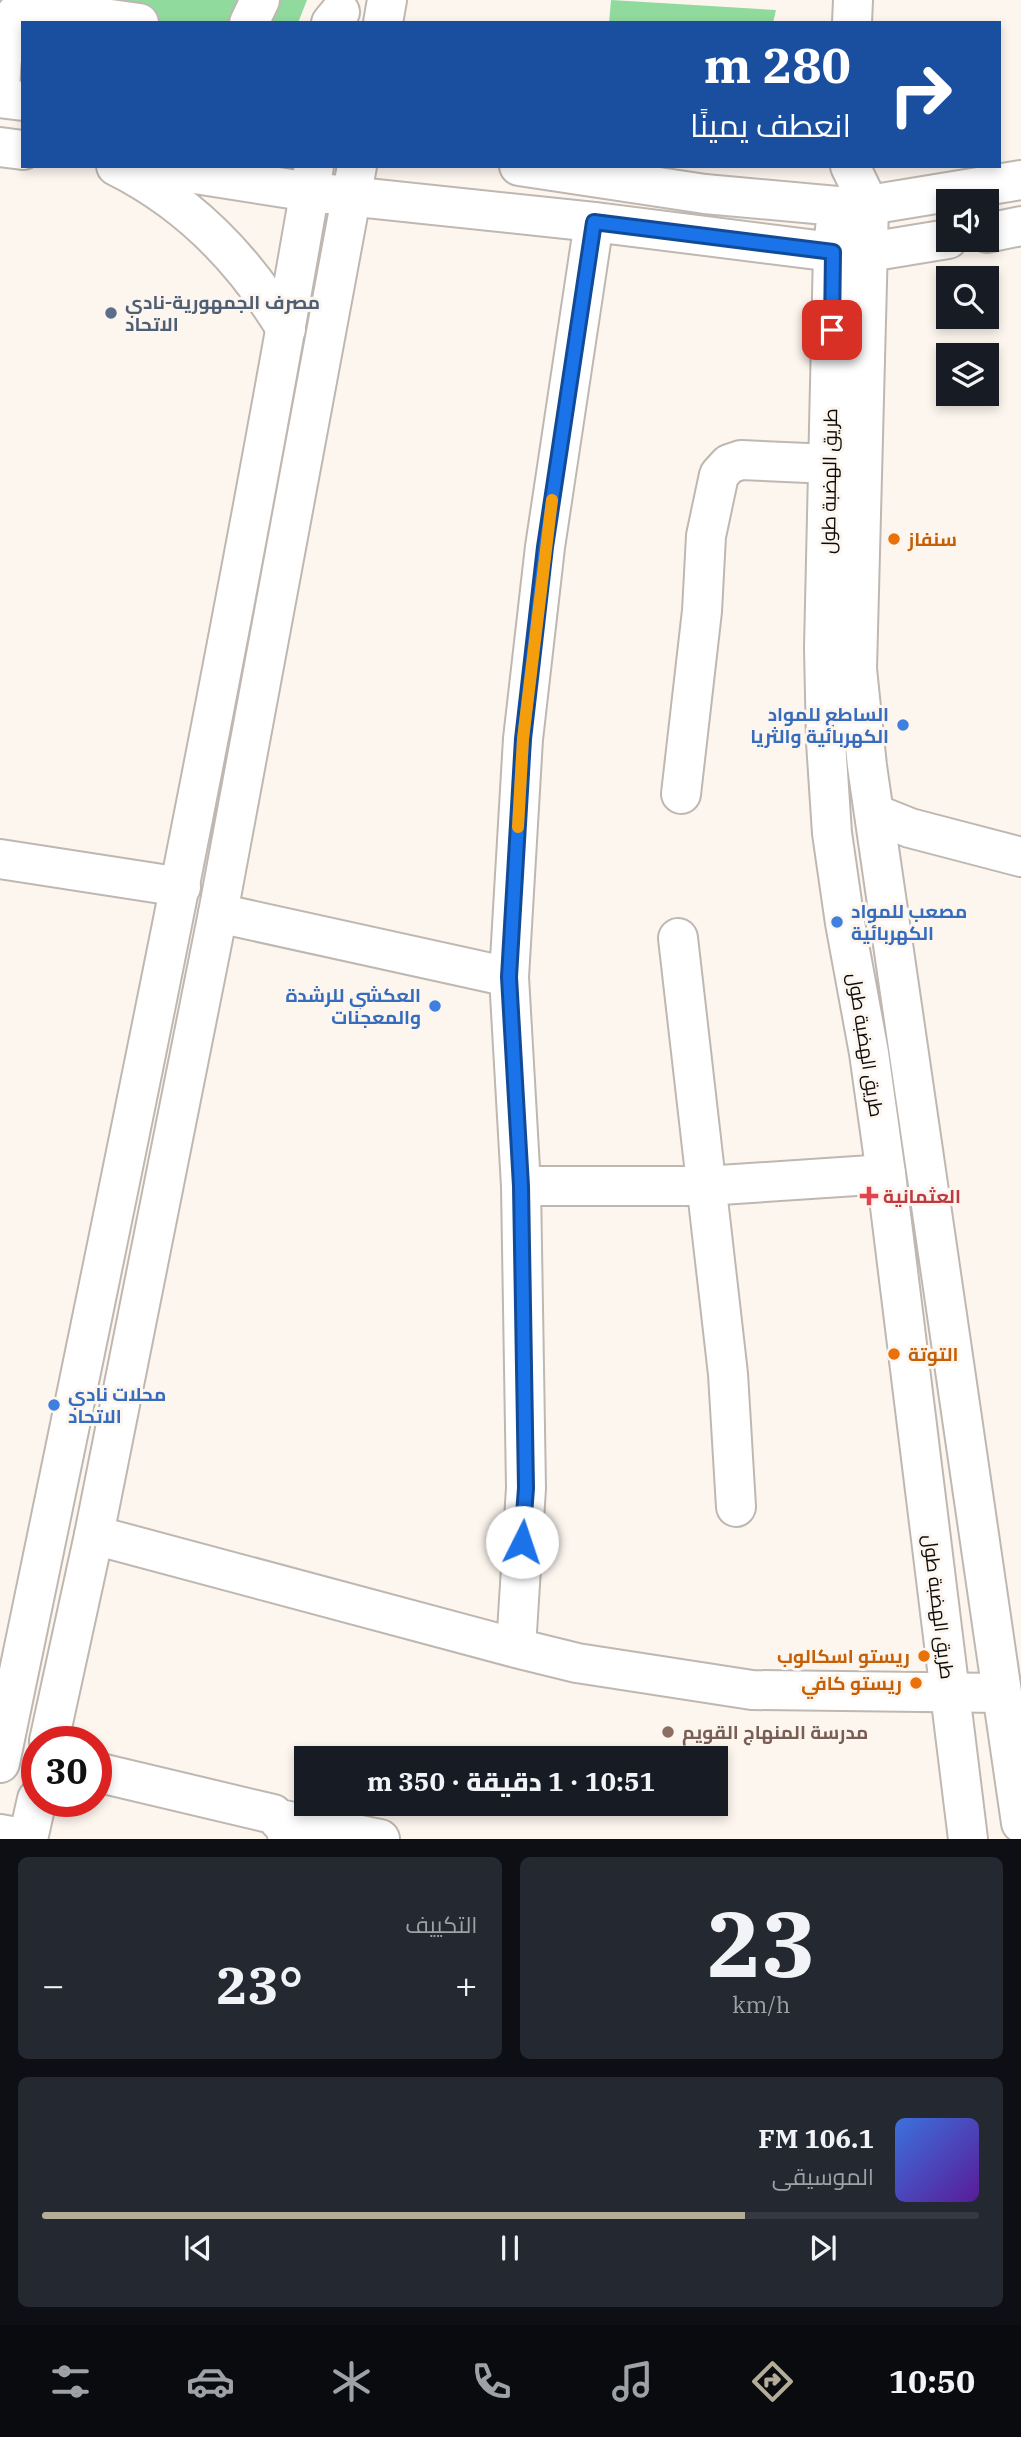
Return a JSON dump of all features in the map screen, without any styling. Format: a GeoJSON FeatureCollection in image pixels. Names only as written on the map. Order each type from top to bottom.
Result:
{"type":"FeatureCollection","features":[{"type":"Feature","properties":{"kind":"main road"},"geometry":{"type":"LineString","coordinates":[[250,21],[260,0]]}},
{"type":"Feature","properties":{"kind":"main road"},"geometry":{"type":"LineString","coordinates":[[383,21],[387,0]]}},
{"type":"Feature","properties":{"kind":"main road"},"geometry":{"type":"LineString","coordinates":[[852,21],[853,0]]}},
{"type":"Feature","properties":{"kind":"main road"},"geometry":{"type":"LineString","coordinates":[[0,92],[4,32],[11,15],[23,7],[124,21]]}},
{"type":"Feature","properties":{"kind":"main road"},"geometry":{"type":"LineString","coordinates":[[0,98],[21,102]]}},
{"type":"Feature","properties":{"kind":"main road"},"geometry":{"type":"LineString","coordinates":[[0,147],[21,150]]}},
{"type":"Feature","properties":{"kind":"main road"},"geometry":{"type":"LineString","coordinates":[[119,168],[166,195],[222,242],[246,269],[286,329]]}},
{"type":"Feature","properties":{"kind":"main road"},"geometry":{"type":"LineString","coordinates":[[170,168],[355,181],[594,222],[851,252],[936,241]]}},
{"type":"Feature","properties":{"kind":"main road"},"geometry":{"type":"LineString","coordinates":[[543,168],[705,194],[853,206],[1016,181]]}},
{"type":"Feature","properties":{"kind":"main road"},"geometry":{"type":"LineString","coordinates":[[705,194],[741,168]]}},
{"type":"Feature","properties":{"kind":"main road","name":"طريق الهضبة طول"},"geometry":{"type":"LineString","coordinates":[[848,168],[853,206],[851,252],[830,464],[824,648],[832,833],[845,923],[869,1053],[886,1174],[968,1839]]}},
{"type":"Feature","properties":{"kind":"main road"},"geometry":{"type":"LineString","coordinates":[[966,168],[1016,181]]}},
{"type":"Feature","properties":{"kind":"main road"},"geometry":{"type":"LineString","coordinates":[[0,1763],[181,887],[312,179]]}},
{"type":"Feature","properties":{"kind":"main road"},"geometry":{"type":"LineString","coordinates":[[52,1726],[94,1535],[218,913],[355,181]]}},
{"type":"Feature","properties":{"kind":"main road"},"geometry":{"type":"LineString","coordinates":[[516,1648],[526,1488],[521,1186],[509,977],[523,739],[545,547],[594,222]]}},
{"type":"Feature","properties":{"kind":"main road"},"geometry":{"type":"LineString","coordinates":[[999,231],[1021,226]]}},
{"type":"Feature","properties":{"kind":"main road","name":"طريق الهضبة طول"},"geometry":{"type":"LineString","coordinates":[[851,252],[857,669],[867,765],[1021,1823]]}},
{"type":"Feature","properties":{"kind":"main road"},"geometry":{"type":"LineString","coordinates":[[681,794],[700,624],[706,536],[719,475],[729,464],[741,460],[830,464]]}},
{"type":"Feature","properties":{"kind":"main road"},"geometry":{"type":"LineString","coordinates":[[875,814],[910,828],[1021,857]]}},
{"type":"Feature","properties":{"kind":"main road"},"geometry":{"type":"LineString","coordinates":[[0,859],[181,887]]}},
{"type":"Feature","properties":{"kind":"main road"},"geometry":{"type":"LineString","coordinates":[[218,913],[509,977]]}},
{"type":"Feature","properties":{"kind":"main road"},"geometry":{"type":"LineString","coordinates":[[678,938],[728,1374],[736,1507]]}},
{"type":"Feature","properties":{"kind":"main road"},"geometry":{"type":"LineString","coordinates":[[521,1186],[705,1185],[886,1174]]}},
{"type":"Feature","properties":{"kind":"main road"},"geometry":{"type":"LineString","coordinates":[[94,1535],[578,1663],[752,1690],[1001,1693]]}},
{"type":"Feature","properties":{"kind":"main road"},"geometry":{"type":"LineString","coordinates":[[112,1776],[273,1814],[284,1829],[380,1839]]}},
{"type":"Feature","properties":{"kind":"main road"},"geometry":{"type":"LineString","coordinates":[[0,1834],[27,1839],[32,1817]]}},
{"type":"Feature","properties":{"kind":"green space"},"geometry":{"type":"Polygon","coordinates":[[[0,0],[307,0],[299,21],[21,21],[21,48],[0,45],[0,0]]]}},
{"type":"Feature","properties":{"kind":"green space"},"geometry":{"type":"Polygon","coordinates":[[[611,0],[776,10],[773,21],[609,21],[611,0]]]}},
{"type":"Feature","properties":{"kind":"slow traffic"},"geometry":{"type":"LineString","coordinates":[[518,827],[523,739],[552,500]]}},
{"type":"Feature","properties":{"kind":"place","name":"مصرف الجمهورية-نادي الاتحاد"},"geometry":{"type":"Point","coordinates":[111,313]}},
{"type":"Feature","properties":{"kind":"place","name":"سنفاز"},"geometry":{"type":"Point","coordinates":[894,539]}},
{"type":"Feature","properties":{"kind":"place","name":"الساطع للمواد الكهربائية والثريا"},"geometry":{"type":"Point","coordinates":[903,725]}},
{"type":"Feature","properties":{"kind":"place","name":"مصعب للمواد الكهربائية"},"geometry":{"type":"Point","coordinates":[837,922]}},
{"type":"Feature","properties":{"kind":"place","name":"العكشي للرشدة والمعجنات"},"geometry":{"type":"Point","coordinates":[435,1006]}},
{"type":"Feature","properties":{"kind":"place","name":"العثمانية"},"geometry":{"type":"Point","coordinates":[869,1196]}},
{"type":"Feature","properties":{"kind":"place","name":"التوتة"},"geometry":{"type":"Point","coordinates":[894,1354]}},
{"type":"Feature","properties":{"kind":"place","name":"محلات نادي الاتحاد"},"geometry":{"type":"Point","coordinates":[54,1405]}},
{"type":"Feature","properties":{"kind":"place","name":"ريستو اسكالوب"},"geometry":{"type":"Point","coordinates":[924,1656]}},
{"type":"Feature","properties":{"kind":"place","name":"ريستو كافي"},"geometry":{"type":"Point","coordinates":[916,1683]}},
{"type":"Feature","properties":{"kind":"place","name":"مدرسة المنهاج القويم"},"geometry":{"type":"Point","coordinates":[668,1732]}},
{"type":"Feature","properties":{"kind":"route"},"geometry":{"type":"LineString","coordinates":[[522,1542],[526,1488],[521,1186],[509,977],[523,739],[545,547],[594,222],[833,252],[832,330]]}}]}
